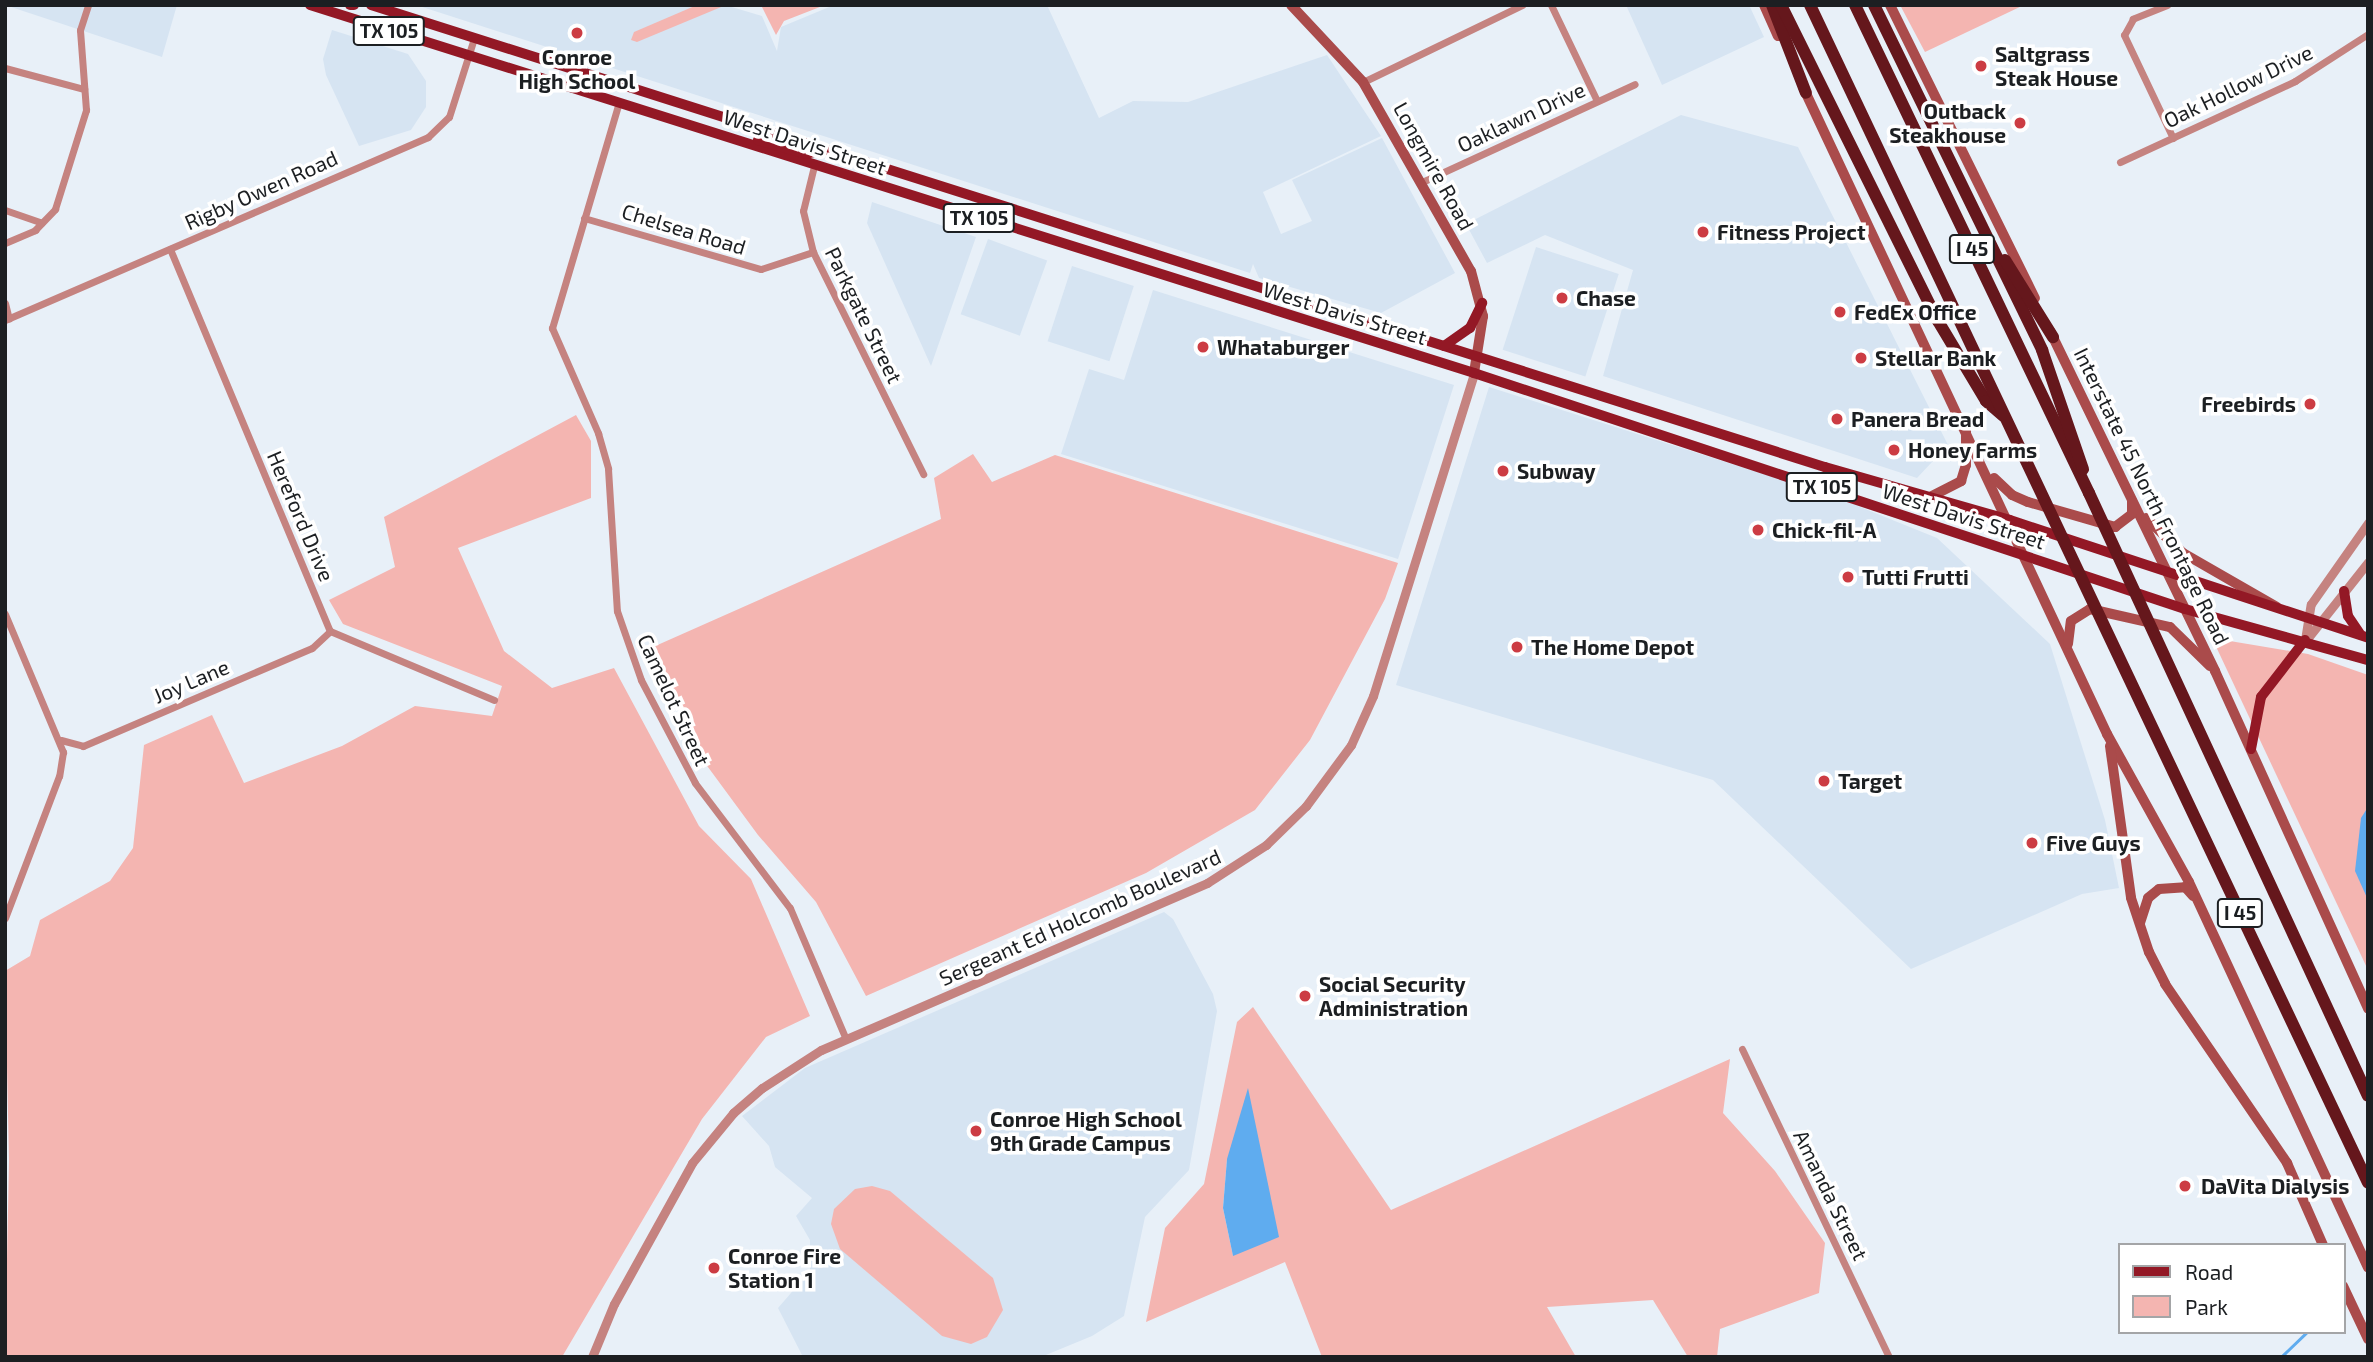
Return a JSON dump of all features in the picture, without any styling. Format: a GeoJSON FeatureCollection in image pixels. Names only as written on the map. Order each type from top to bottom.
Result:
{"type":"FeatureCollection","features":[{"type":"Feature","properties":{"kind":"highway"},"geometry":{"type":"LineString","coordinates":[[1772,5],[1806,93]]}},
{"type":"Feature","properties":{"kind":"highway"},"geometry":{"type":"LineString","coordinates":[[1780,5],[1938,321],[1986,401],[2006,418]]}},
{"type":"Feature","properties":{"kind":"highway","name":"I 45"},"geometry":{"type":"LineString","coordinates":[[1810,5],[2368,1184]]}},
{"type":"Feature","properties":{"kind":"highway"},"geometry":{"type":"LineString","coordinates":[[1855,5],[1947,167],[2053,337]]}},
{"type":"Feature","properties":{"kind":"highway","name":"I 45"},"geometry":{"type":"LineString","coordinates":[[1855,5],[2089,493],[2368,1096]]}},
{"type":"Feature","properties":{"kind":"highway"},"geometry":{"type":"LineString","coordinates":[[1874,5],[2042,350],[2075,436],[2089,493]]}},
{"type":"Feature","properties":{"kind":"main road","name":"West Davis Street"},"geometry":{"type":"LineString","coordinates":[[310,5],[1474,373],[2185,609],[2305,640],[2368,660]]}},
{"type":"Feature","properties":{"kind":"main road","name":"West Davis Street"},"geometry":{"type":"LineString","coordinates":[[372,5],[1479,358],[2010,520],[2365,637]]}},
{"type":"Feature","properties":{"kind":"main road","name":"Longmire Road"},"geometry":{"type":"LineString","coordinates":[[1291,5],[1363,82],[1471,271],[1482,303],[1479,358],[1474,373]]}},
{"type":"Feature","properties":{"kind":"main road"},"geometry":{"type":"LineString","coordinates":[[1763,5],[1988,473],[2107,734],[2198,901],[2368,1267]]}},
{"type":"Feature","properties":{"kind":"main road","name":"Interstate 45 North Frontage Road"},"geometry":{"type":"LineString","coordinates":[[1890,5],[2168,571],[2364,990],[2368,1009]]}},
{"type":"Feature","properties":{"kind":"main road"},"geometry":{"type":"LineString","coordinates":[[619,102],[629,95],[689,113],[699,110]]}},
{"type":"Feature","properties":{"kind":"main road"},"geometry":{"type":"LineString","coordinates":[[738,141],[755,139],[806,154],[824,150]]}},
{"type":"Feature","properties":{"kind":"main road"},"geometry":{"type":"LineString","coordinates":[[814,166],[834,161],[883,176],[899,174]]}},
{"type":"Feature","properties":{"kind":"main road"},"geometry":{"type":"LineString","coordinates":[[1063,244],[1077,238],[1139,257],[1161,257]]}},
{"type":"Feature","properties":{"kind":"main road"},"geometry":{"type":"LineString","coordinates":[[1444,346],[1470,328],[1482,303]]}},
{"type":"Feature","properties":{"kind":"main road"},"geometry":{"type":"LineString","coordinates":[[1932,496],[1961,481],[1966,465],[1966,427]]}},
{"type":"Feature","properties":{"kind":"main road"},"geometry":{"type":"LineString","coordinates":[[1988,473],[2020,498],[2116,527],[2132,514],[2132,496]]}},
{"type":"Feature","properties":{"kind":"main road"},"geometry":{"type":"LineString","coordinates":[[2138,509],[2183,553],[2244,584],[2280,609]]}},
{"type":"Feature","properties":{"kind":"main road"},"geometry":{"type":"LineString","coordinates":[[2344,591],[2348,616],[2365,637]]}},
{"type":"Feature","properties":{"kind":"main road"},"geometry":{"type":"LineString","coordinates":[[2068,645],[2071,621],[2090,609],[2170,627],[2215,671]]}},
{"type":"Feature","properties":{"kind":"main road"},"geometry":{"type":"LineString","coordinates":[[2251,749],[2261,697],[2305,640]]}},
{"type":"Feature","properties":{"kind":"main road"},"geometry":{"type":"LineString","coordinates":[[2107,734],[2131,898],[2165,984],[2287,1163],[2322,1243]]}},
{"type":"Feature","properties":{"kind":"main road"},"geometry":{"type":"LineString","coordinates":[[2140,923],[2148,898],[2159,889],[2185,887],[2198,901]]}},
{"type":"Feature","properties":{"kind":"main road"},"geometry":{"type":"LineString","coordinates":[[2345,1290],[2368,1339]]}},
{"type":"Feature","properties":{"kind":"street"},"geometry":{"type":"LineString","coordinates":[[5,243],[42,223],[55,209],[83,124],[84,89],[80,30],[88,5]]}},
{"type":"Feature","properties":{"kind":"street"},"geometry":{"type":"LineString","coordinates":[[1363,82],[1521,5]]}},
{"type":"Feature","properties":{"kind":"street"},"geometry":{"type":"LineString","coordinates":[[1550,5],[1597,101]]}},
{"type":"Feature","properties":{"kind":"street"},"geometry":{"type":"LineString","coordinates":[[2167,5],[2133,19],[2124,35],[2173,138]]}},
{"type":"Feature","properties":{"kind":"street","name":"Oak Hollow Drive"},"geometry":{"type":"LineString","coordinates":[[2120,162],[2318,69],[2368,34]]}},
{"type":"Feature","properties":{"kind":"street","name":"Rigby Owen Road"},"geometry":{"type":"LineString","coordinates":[[7,320],[428,137],[449,117],[474,38]]}},
{"type":"Feature","properties":{"kind":"street"},"geometry":{"type":"LineString","coordinates":[[5,68],[84,89]]}},
{"type":"Feature","properties":{"kind":"street","name":"Oaklawn Drive"},"geometry":{"type":"LineString","coordinates":[[1422,182],[1635,84]]}},
{"type":"Feature","properties":{"kind":"street","name":"Camelot Street"},"geometry":{"type":"LineString","coordinates":[[619,102],[552,328],[597,433],[608,469],[613,588],[629,651],[695,783],[790,908],[846,1039]]}},
{"type":"Feature","properties":{"kind":"street","name":"Parkgate Street"},"geometry":{"type":"LineString","coordinates":[[814,166],[803,211],[813,253],[923,474]]}},
{"type":"Feature","properties":{"kind":"street"},"geometry":{"type":"LineString","coordinates":[[5,210],[42,223]]}},
{"type":"Feature","properties":{"kind":"street","name":"Chelsea Road"},"geometry":{"type":"LineString","coordinates":[[584,218],[761,269],[813,253]]}},
{"type":"Feature","properties":{"kind":"street","name":"Hereford Drive"},"geometry":{"type":"LineString","coordinates":[[170,249],[330,631]]}},
{"type":"Feature","properties":{"kind":"street"},"geometry":{"type":"LineString","coordinates":[[5,303],[7,320]]}},
{"type":"Feature","properties":{"kind":"street","name":"Sergeant Ed Holcomb Boulevard"},"geometry":{"type":"LineString","coordinates":[[592,1357],[614,1304],[709,1139],[762,1088],[846,1039],[1207,883],[1266,845],[1306,806],[1351,745],[1373,695],[1474,373]]}},
{"type":"Feature","properties":{"kind":"street"},"geometry":{"type":"LineString","coordinates":[[2314,620],[2311,604],[2368,523]]}},
{"type":"Feature","properties":{"kind":"street"},"geometry":{"type":"LineString","coordinates":[[2305,640],[2314,620],[2344,591],[2368,562]]}},
{"type":"Feature","properties":{"kind":"street"},"geometry":{"type":"LineString","coordinates":[[5,614],[61,740],[60,775],[5,918]]}},
{"type":"Feature","properties":{"kind":"street"},"geometry":{"type":"LineString","coordinates":[[330,631],[494,700]]}},
{"type":"Feature","properties":{"kind":"street","name":"Joy Lane"},"geometry":{"type":"LineString","coordinates":[[61,740],[83,746],[312,648],[330,631]]}},
{"type":"Feature","properties":{"kind":"street","name":"Amanda Street"},"geometry":{"type":"LineString","coordinates":[[1742,1049],[1889,1357]]}},
{"type":"Feature","properties":{"kind":"shaded area"},"geometry":{"type":"Polygon","coordinates":[[[5,5],[177,5],[162,57],[5,5]]]}},
{"type":"Feature","properties":{"kind":"shaded area"},"geometry":{"type":"Polygon","coordinates":[[[416,5],[725,5],[762,16],[777,51],[781,27],[834,5],[1047,5],[1099,118],[1133,101],[1188,102],[1327,55],[1381,136],[1263,192],[1281,234],[1312,221],[1292,180],[1382,138],[1455,273],[1381,313],[1259,278],[1253,264],[1250,273],[416,5]]]}},
{"type":"Feature","properties":{"kind":"shaded area"},"geometry":{"type":"Polygon","coordinates":[[[1626,5],[1749,5],[1764,37],[1662,85],[1626,5]]]}},
{"type":"Feature","properties":{"kind":"shaded area"},"geometry":{"type":"Polygon","coordinates":[[[332,30],[408,54],[426,81],[426,107],[411,130],[359,146],[326,75],[323,59],[332,30]]]}},
{"type":"Feature","properties":{"kind":"shaded area"},"geometry":{"type":"Polygon","coordinates":[[[1681,115],[1798,147],[1948,445],[1917,478],[1603,376],[1633,270],[1545,235],[1487,263],[1466,224],[1681,115]]]}},
{"type":"Feature","properties":{"kind":"shaded area"},"geometry":{"type":"Polygon","coordinates":[[[872,202],[976,237],[931,366],[867,223],[872,202]]]}},
{"type":"Feature","properties":{"kind":"shaded area"},"geometry":{"type":"Polygon","coordinates":[[[988,239],[1047,261],[1020,336],[961,314],[988,239]]]}},
{"type":"Feature","properties":{"kind":"shaded area"},"geometry":{"type":"Polygon","coordinates":[[[1536,247],[1619,274],[1585,377],[1503,350],[1536,247]]]}},
{"type":"Feature","properties":{"kind":"shaded area"},"geometry":{"type":"Polygon","coordinates":[[[1072,266],[1134,286],[1109,361],[1048,341],[1072,266]]]}},
{"type":"Feature","properties":{"kind":"shaded area"},"geometry":{"type":"Polygon","coordinates":[[[1153,290],[1454,385],[1398,559],[1061,454],[1089,369],[1124,380],[1153,290]]]}},
{"type":"Feature","properties":{"kind":"shaded area"},"geometry":{"type":"Polygon","coordinates":[[[1489,387],[1833,496],[1937,538],[2050,644],[2105,820],[2119,888],[2082,894],[1911,969],[1713,780],[1396,685],[1489,387]]]}},
{"type":"Feature","properties":{"kind":"shaded area","name":"Conroe High School 9th Grade Campus"},"geometry":{"type":"Polygon","coordinates":[[[1164,912],[1173,919],[1213,994],[1217,1011],[1189,1170],[1145,1217],[1124,1316],[1092,1336],[1041,1357],[803,1357],[778,1308],[810,1271],[810,1240],[796,1216],[812,1198],[775,1167],[769,1146],[742,1116],[805,1068],[1164,912]]]}},
{"type":"Feature","properties":{"kind":"green space"},"geometry":{"type":"Polygon","coordinates":[[[697,5],[726,5],[637,42],[631,40],[634,32],[697,5]]]}},
{"type":"Feature","properties":{"kind":"green space"},"geometry":{"type":"Polygon","coordinates":[[[761,5],[825,5],[784,21],[776,35],[761,5]]]}},
{"type":"Feature","properties":{"kind":"green space"},"geometry":{"type":"Polygon","coordinates":[[[1900,5],[2024,5],[1925,52],[1900,5]]]}},
{"type":"Feature","properties":{"kind":"green space"},"geometry":{"type":"Polygon","coordinates":[[[576,415],[591,441],[591,498],[458,548],[504,651],[552,688],[614,668],[699,826],[751,879],[810,1016],[766,1037],[702,1119],[562,1357],[5,1357],[9,1161],[5,971],[30,956],[40,920],[110,881],[133,848],[144,745],[212,715],[244,783],[342,746],[415,706],[492,716],[502,686],[343,624],[329,600],[395,567],[384,517],[576,415]]]}},
{"type":"Feature","properties":{"kind":"green space"},"geometry":{"type":"Polygon","coordinates":[[[973,454],[992,482],[1055,455],[1398,563],[1385,599],[1310,740],[1255,810],[1146,873],[866,996],[816,902],[758,835],[705,763],[653,647],[941,519],[934,478],[973,454]]]}},
{"type":"Feature","properties":{"kind":"green space"},"geometry":{"type":"Polygon","coordinates":[[[2212,638],[2308,654],[2368,675],[2368,970],[2212,638]]]}},
{"type":"Feature","properties":{"kind":"green space"},"geometry":{"type":"Polygon","coordinates":[[[1253,1007],[1391,1210],[1730,1059],[1723,1113],[1775,1171],[1825,1243],[1819,1293],[1720,1329],[1717,1357],[1688,1357],[1653,1300],[1547,1307],[1576,1357],[1322,1357],[1285,1262],[1146,1322],[1165,1228],[1204,1184],[1237,1022],[1253,1007]],[[1227,1159],[1223,1208],[1233,1256],[1227,1159]]]}},
{"type":"Feature","properties":{"kind":"green space"},"geometry":{"type":"Polygon","coordinates":[[[872,1186],[890,1191],[993,1278],[1003,1310],[987,1337],[971,1344],[942,1336],[840,1249],[831,1224],[834,1209],[855,1189],[872,1186]]]}},
{"type":"Feature","properties":{"kind":"water"},"geometry":{"type":"Polygon","coordinates":[[[2368,807],[2368,900],[2355,871],[2361,818],[2368,807]]]}},
{"type":"Feature","properties":{"kind":"water"},"geometry":{"type":"Polygon","coordinates":[[[1248,1088],[1279,1237],[1233,1256],[1223,1208],[1227,1159],[1248,1088]]]}},
{"type":"Feature","properties":{"kind":"waterway"},"geometry":{"type":"LineString","coordinates":[[2281,1357],[2305,1334]]}},
{"type":"Feature","properties":{"kind":"place","name":"Conroe High School"},"geometry":{"type":"Point","coordinates":[577,33]}},
{"type":"Feature","properties":{"kind":"place","name":"Saltgrass Steak House"},"geometry":{"type":"Point","coordinates":[1981,66]}},
{"type":"Feature","properties":{"kind":"place","name":"Outback Steakhouse"},"geometry":{"type":"Point","coordinates":[2020,123]}},
{"type":"Feature","properties":{"kind":"place","name":"Fitness Project"},"geometry":{"type":"Point","coordinates":[1703,232]}},
{"type":"Feature","properties":{"kind":"place","name":"Chase"},"geometry":{"type":"Point","coordinates":[1562,298]}},
{"type":"Feature","properties":{"kind":"place","name":"FedEx Office"},"geometry":{"type":"Point","coordinates":[1840,312]}},
{"type":"Feature","properties":{"kind":"place","name":"Whataburger"},"geometry":{"type":"Point","coordinates":[1203,347]}},
{"type":"Feature","properties":{"kind":"place","name":"Stellar Bank"},"geometry":{"type":"Point","coordinates":[1861,358]}},
{"type":"Feature","properties":{"kind":"place","name":"Freebirds"},"geometry":{"type":"Point","coordinates":[2310,404]}},
{"type":"Feature","properties":{"kind":"place","name":"Panera Bread"},"geometry":{"type":"Point","coordinates":[1837,419]}},
{"type":"Feature","properties":{"kind":"place","name":"Honey Farms"},"geometry":{"type":"Point","coordinates":[1894,450]}},
{"type":"Feature","properties":{"kind":"place","name":"Subway"},"geometry":{"type":"Point","coordinates":[1503,471]}},
{"type":"Feature","properties":{"kind":"place","name":"Chick-fil-A"},"geometry":{"type":"Point","coordinates":[1758,530]}},
{"type":"Feature","properties":{"kind":"place","name":"Tutti Frutti"},"geometry":{"type":"Point","coordinates":[1848,577]}},
{"type":"Feature","properties":{"kind":"place","name":"The Home Depot"},"geometry":{"type":"Point","coordinates":[1517,647]}},
{"type":"Feature","properties":{"kind":"place","name":"Target"},"geometry":{"type":"Point","coordinates":[1824,781]}},
{"type":"Feature","properties":{"kind":"place","name":"Five Guys"},"geometry":{"type":"Point","coordinates":[2032,843]}},
{"type":"Feature","properties":{"kind":"place","name":"Social Security Administration"},"geometry":{"type":"Point","coordinates":[1305,996]}},
{"type":"Feature","properties":{"kind":"place","name":"Conroe High School 9th Grade Campus"},"geometry":{"type":"Point","coordinates":[976,1131]}},
{"type":"Feature","properties":{"kind":"place","name":"DaVita Dialysis"},"geometry":{"type":"Point","coordinates":[2185,1186]}},
{"type":"Feature","properties":{"kind":"place","name":"Conroe Fire Station 1"},"geometry":{"type":"Point","coordinates":[714,1268]}}]}
